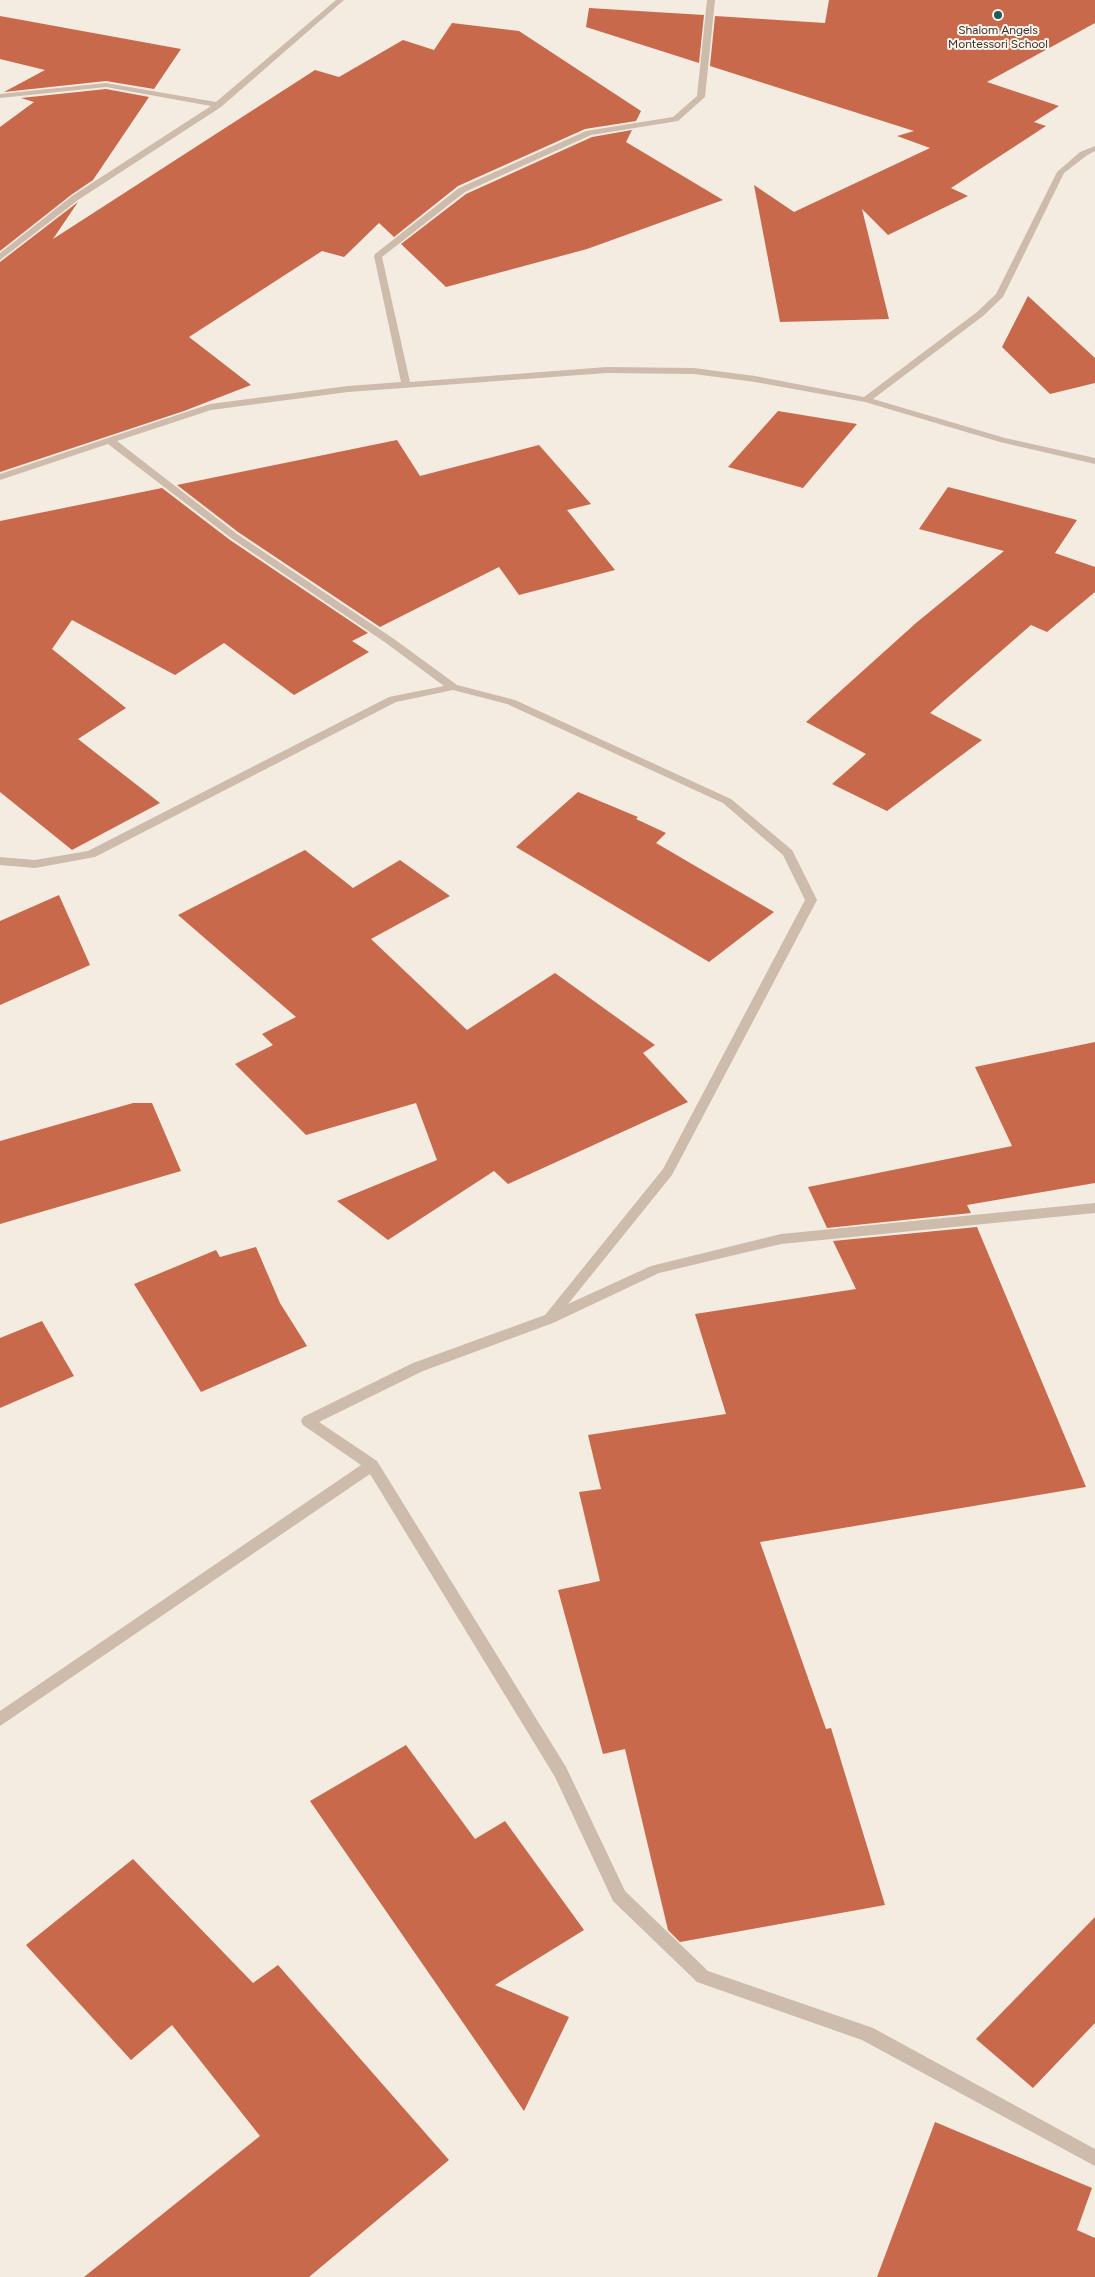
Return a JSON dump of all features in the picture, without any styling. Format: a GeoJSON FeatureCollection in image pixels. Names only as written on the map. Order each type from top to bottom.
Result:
{"type":"FeatureCollection","features":[{"type":"Feature","properties":{"kind":"street"},"geometry":{"type":"LineString","coordinates":[[0,257],[75,198],[218,105],[340,0]]}},
{"type":"Feature","properties":{"kind":"street"},"geometry":{"type":"LineString","coordinates":[[406,385],[378,256],[462,190],[590,133],[674,119],[701,98],[711,0]]}},
{"type":"Feature","properties":{"kind":"street"},"geometry":{"type":"LineString","coordinates":[[0,96],[106,85],[218,105]]}},
{"type":"Feature","properties":{"kind":"street"},"geometry":{"type":"LineString","coordinates":[[866,400],[980,314],[1000,295],[1061,172],[1083,154],[1095,148]]}},
{"type":"Feature","properties":{"kind":"street"},"geometry":{"type":"LineString","coordinates":[[0,477],[210,407],[348,389],[607,370],[694,370],[755,379],[866,400],[1003,440],[1095,461]]}},
{"type":"Feature","properties":{"kind":"street"},"geometry":{"type":"LineString","coordinates":[[109,440],[234,536],[390,640],[453,687],[511,702],[727,802],[788,853],[811,900],[668,1172],[548,1319]]}},
{"type":"Feature","properties":{"kind":"street"},"geometry":{"type":"LineString","coordinates":[[0,861],[35,864],[91,854],[393,699],[453,687]]}},
{"type":"Feature","properties":{"kind":"street"},"geometry":{"type":"LineString","coordinates":[[1095,1208],[781,1239],[656,1269],[548,1319],[418,1367],[308,1421],[372,1465],[561,1772],[620,1896],[703,1977],[867,2034],[1095,2158]]}},
{"type":"Feature","properties":{"kind":"street"},"geometry":{"type":"LineString","coordinates":[[0,1719],[372,1465]]}},
{"type":"Feature","properties":{"kind":"building"},"geometry":{"type":"Polygon","coordinates":[[[829,0],[1095,0],[1095,23],[987,82],[1059,106],[1034,122],[1046,126],[951,188],[968,196],[888,235],[862,209],[889,319],[780,322],[754,185],[794,212],[930,148],[897,136],[914,131],[710,66],[715,16],[825,23],[829,0]]]}},
{"type":"Feature","properties":{"kind":"building"},"geometry":{"type":"Polygon","coordinates":[[[589,8],[704,15],[699,63],[586,27],[589,8]]]}},
{"type":"Feature","properties":{"kind":"building"},"geometry":{"type":"Polygon","coordinates":[[[0,16],[181,49],[154,89],[106,81],[4,92],[45,70],[0,59],[0,16]]]}},
{"type":"Feature","properties":{"kind":"building"},"geometry":{"type":"Polygon","coordinates":[[[452,23],[519,31],[641,111],[636,121],[585,129],[458,186],[394,237],[379,223],[344,257],[322,251],[189,337],[251,385],[184,411],[0,472],[0,262],[78,202],[53,239],[315,70],[339,77],[403,40],[434,50],[452,23]]]}},
{"type":"Feature","properties":{"kind":"building"},"geometry":{"type":"Polygon","coordinates":[[[106,89],[149,97],[93,180],[0,251],[0,127],[34,102],[21,98],[106,89]]]}},
{"type":"Feature","properties":{"kind":"building"},"geometry":{"type":"Polygon","coordinates":[[[632,130],[626,142],[723,200],[587,249],[446,287],[401,244],[466,194],[592,137],[632,130]]]}},
{"type":"Feature","properties":{"kind":"building"},"geometry":{"type":"Polygon","coordinates":[[[1028,296],[1095,358],[1095,383],[1050,394],[1002,347],[1028,296]]]}},
{"type":"Feature","properties":{"kind":"building"},"geometry":{"type":"Polygon","coordinates":[[[778,411],[857,424],[803,488],[728,467],[778,411]]]}},
{"type":"Feature","properties":{"kind":"building"},"geometry":{"type":"Polygon","coordinates":[[[397,440],[420,476],[539,445],[591,504],[567,510],[615,570],[519,595],[499,567],[380,627],[238,532],[177,485],[397,440]]]}},
{"type":"Feature","properties":{"kind":"building"},"geometry":{"type":"Polygon","coordinates":[[[948,487],[1077,520],[1055,553],[1095,567],[1095,592],[1047,632],[1031,625],[930,713],[982,740],[887,811],[832,784],[866,754],[806,722],[916,623],[1004,551],[919,529],[948,487]]]}},
{"type":"Feature","properties":{"kind":"building"},"geometry":{"type":"Polygon","coordinates":[[[162,488],[230,540],[368,633],[352,641],[369,652],[294,695],[224,643],[175,675],[72,620],[52,649],[126,708],[78,739],[160,803],[72,850],[0,792],[0,521],[162,488]]]}},
{"type":"Feature","properties":{"kind":"building"},"geometry":{"type":"Polygon","coordinates":[[[578,792],[638,817],[636,819],[666,833],[656,843],[774,912],[709,962],[516,847],[578,792]]]}},
{"type":"Feature","properties":{"kind":"building"},"geometry":{"type":"Polygon","coordinates":[[[305,850],[353,888],[400,860],[450,896],[371,939],[467,1030],[555,973],[655,1045],[643,1053],[688,1102],[508,1184],[494,1171],[388,1240],[337,1201],[437,1160],[416,1103],[306,1135],[235,1064],[273,1045],[262,1034],[296,1017],[178,915],[305,850]]]}},
{"type":"Feature","properties":{"kind":"building"},"geometry":{"type":"Polygon","coordinates":[[[59,895],[90,965],[0,1005],[0,921],[59,895]]]}},
{"type":"Feature","properties":{"kind":"building"},"geometry":{"type":"Polygon","coordinates":[[[1095,1042],[1095,1183],[967,1205],[971,1213],[827,1228],[808,1187],[1012,1146],[975,1067],[1095,1042]]]}},
{"type":"Feature","properties":{"kind":"building"},"geometry":{"type":"Polygon","coordinates":[[[133,1103],[152,1103],[181,1171],[0,1224],[0,1141],[133,1103]]]}},
{"type":"Feature","properties":{"kind":"building"},"geometry":{"type":"Polygon","coordinates":[[[977,1227],[1086,1487],[760,1542],[826,1729],[831,1728],[885,1905],[680,1942],[668,1930],[625,1749],[603,1754],[558,1590],[600,1581],[579,1492],[601,1489],[588,1435],[726,1414],[695,1314],[856,1289],[833,1241],[977,1227]]]}},
{"type":"Feature","properties":{"kind":"building"},"geometry":{"type":"Polygon","coordinates":[[[256,1247],[280,1303],[307,1346],[201,1392],[134,1284],[216,1250],[220,1257],[256,1247]]]}},
{"type":"Feature","properties":{"kind":"building"},"geometry":{"type":"Polygon","coordinates":[[[42,1321],[74,1376],[0,1408],[0,1338],[42,1321]]]}},
{"type":"Feature","properties":{"kind":"building"},"geometry":{"type":"Polygon","coordinates":[[[406,1745],[475,1839],[505,1821],[584,1930],[495,1985],[569,2017],[524,2111],[310,1801],[406,1745]]]}},
{"type":"Feature","properties":{"kind":"building"},"geometry":{"type":"Polygon","coordinates":[[[133,1859],[253,1983],[278,1965],[449,2160],[309,2277],[84,2277],[260,2136],[172,2025],[131,2060],[26,1945],[133,1859]]]}},
{"type":"Feature","properties":{"kind":"building"},"geometry":{"type":"Polygon","coordinates":[[[1095,1917],[1095,2023],[1033,2088],[976,2039],[1095,1917]]]}},
{"type":"Feature","properties":{"kind":"building"},"geometry":{"type":"Polygon","coordinates":[[[935,2122],[1092,2188],[1077,2230],[1095,2238],[1095,2277],[877,2277],[935,2122]]]}},
{"type":"Feature","properties":{"kind":"place","name":"Shalom Angels Montessori School"},"geometry":{"type":"Point","coordinates":[998,15]}}]}
